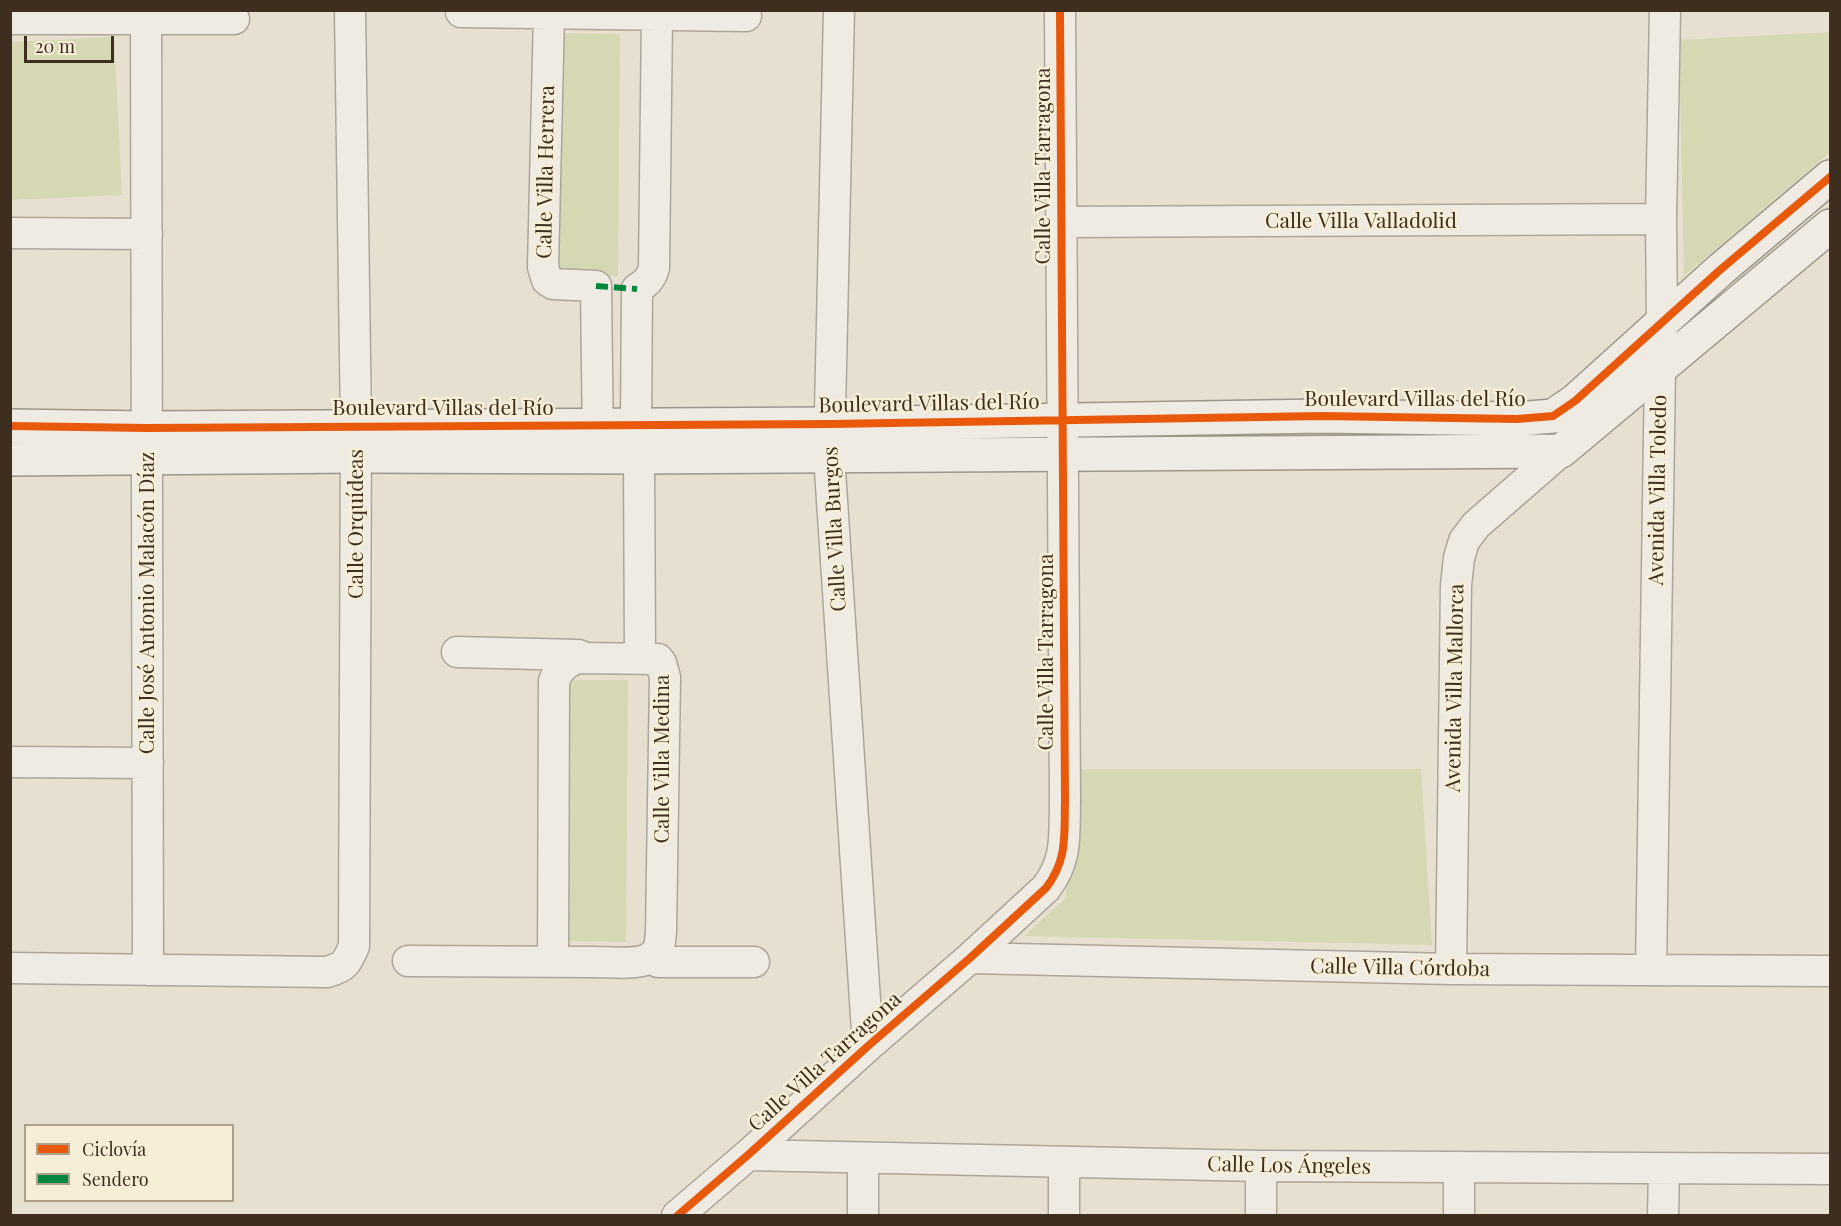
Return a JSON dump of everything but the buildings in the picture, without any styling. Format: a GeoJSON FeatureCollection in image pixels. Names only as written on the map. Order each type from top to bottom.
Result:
{"type":"FeatureCollection","features":[{"type":"Feature","properties":{"kind":"street","name":"Calle Orquídeas"},"geometry":{"type":"LineString","coordinates":[[10,968],[327,972],[347,962],[354,946],[356,441],[350,10]]}},
{"type":"Feature","properties":{"kind":"street","name":"Calle Villa Burgos"},"geometry":{"type":"LineString","coordinates":[[839,10],[829,439],[868,1046]]}},
{"type":"Feature","properties":{"kind":"street","name":"Calle Villa Tarragona"},"geometry":{"type":"LineString","coordinates":[[677,1215],[970,958],[1046,888],[1061,864],[1065,801],[1060,10]]}},
{"type":"Feature","properties":{"kind":"street","name":"Avenida Villa Toledo"},"geometry":{"type":"LineString","coordinates":[[1651,970],[1665,10]]}},
{"type":"Feature","properties":{"kind":"street"},"geometry":{"type":"LineString","coordinates":[[461,12],[746,16]]}},
{"type":"Feature","properties":{"kind":"street","name":"Calle Villa Herrera"},"geometry":{"type":"LineString","coordinates":[[549,13],[543,267],[546,278],[553,284],[596,286],[598,441]]}},
{"type":"Feature","properties":{"kind":"street"},"geometry":{"type":"LineString","coordinates":[[640,658],[639,457],[636,425],[637,290],[646,284],[654,268],[657,15]]}},
{"type":"Feature","properties":{"kind":"street"},"geometry":{"type":"LineString","coordinates":[[10,19],[234,19]]}},
{"type":"Feature","properties":{"kind":"street","name":"Calle José Antonio Malacón Díaz"},"geometry":{"type":"LineString","coordinates":[[146,20],[148,970]]}},
{"type":"Feature","properties":{"kind":"street","name":"Boulevard Villas del Río"},"geometry":{"type":"LineString","coordinates":[[10,459],[147,443],[356,441],[598,441],[639,457],[1063,420],[1322,416],[1517,419],[1553,416],[1575,401],[1720,270],[1830,177]]}},
{"type":"Feature","properties":{"kind":"street","name":"Calle Villa Valladolid"},"geometry":{"type":"LineString","coordinates":[[1062,222],[1661,219]]}},
{"type":"Feature","properties":{"kind":"street"},"geometry":{"type":"LineString","coordinates":[[1561,452],[1830,226]]}},
{"type":"Feature","properties":{"kind":"street"},"geometry":{"type":"LineString","coordinates":[[10,233],[147,234]]}},
{"type":"Feature","properties":{"kind":"street","name":"Boulevard Villas del Río"},"geometry":{"type":"LineString","coordinates":[[598,441],[636,425],[1063,454],[1561,452]]}},
{"type":"Feature","properties":{"kind":"street","name":"Boulevard Villas del Río"},"geometry":{"type":"LineString","coordinates":[[10,426],[147,443]]}},
{"type":"Feature","properties":{"kind":"street","name":"Avenida Villa Mallorca"},"geometry":{"type":"LineString","coordinates":[[1451,969],[1456,585],[1459,558],[1464,541],[1476,525],[1561,452]]}},
{"type":"Feature","properties":{"kind":"street","name":"Calle Villa Medina"},"geometry":{"type":"LineString","coordinates":[[457,652],[658,659],[664,677],[657,944]]}},
{"type":"Feature","properties":{"kind":"street"},"geometry":{"type":"LineString","coordinates":[[552,962],[555,681],[557,673],[568,662],[586,658]]}},
{"type":"Feature","properties":{"kind":"street"},"geometry":{"type":"LineString","coordinates":[[10,762],[148,763]]}},
{"type":"Feature","properties":{"kind":"street"},"geometry":{"type":"LineString","coordinates":[[408,961],[643,961],[657,944]]}},
{"type":"Feature","properties":{"kind":"street"},"geometry":{"type":"LineString","coordinates":[[657,944],[658,962],[754,962]]}},
{"type":"Feature","properties":{"kind":"street","name":"Calle Villa Córdoba"},"geometry":{"type":"LineString","coordinates":[[970,958],[1451,969],[1830,970]]}},
{"type":"Feature","properties":{"kind":"street","name":"Calle Los Ángeles"},"geometry":{"type":"LineString","coordinates":[[748,1155],[1261,1166],[1830,1169]]}},
{"type":"Feature","properties":{"kind":"street"},"geometry":{"type":"LineString","coordinates":[[863,1159],[863,1215]]}},
{"type":"Feature","properties":{"kind":"street"},"geometry":{"type":"LineString","coordinates":[[1064,1162],[1064,1215]]}},
{"type":"Feature","properties":{"kind":"street"},"geometry":{"type":"LineString","coordinates":[[1261,1166],[1261,1215]]}},
{"type":"Feature","properties":{"kind":"street"},"geometry":{"type":"LineString","coordinates":[[1459,1168],[1459,1215]]}},
{"type":"Feature","properties":{"kind":"street"},"geometry":{"type":"LineString","coordinates":[[1663,1215],[1664,1169]]}},
{"type":"Feature","properties":{"kind":"green space"},"geometry":{"type":"Polygon","coordinates":[[[1830,32],[1830,152],[1684,276],[1679,40],[1830,32]]]}},
{"type":"Feature","properties":{"kind":"green space"},"geometry":{"type":"Polygon","coordinates":[[[548,33],[620,34],[618,276],[546,275],[548,33]]]}},
{"type":"Feature","properties":{"kind":"green space"},"geometry":{"type":"Polygon","coordinates":[[[114,37],[122,195],[11,200],[11,42],[114,37]]]}},
{"type":"Feature","properties":{"kind":"green space"},"geometry":{"type":"Polygon","coordinates":[[[563,680],[628,680],[626,942],[561,941],[563,680]]]}},
{"type":"Feature","properties":{"kind":"green space"},"geometry":{"type":"Polygon","coordinates":[[[1067,769],[1421,769],[1432,945],[1024,936],[1066,898],[1067,769]]]}},
{"type":"Feature","properties":{"kind":"marked path"},"geometry":{"type":"LineString","coordinates":[[596,286],[637,289]]}},
{"type":"Feature","properties":{"kind":"cycle path"},"geometry":{"type":"LineString","coordinates":[[677,1216],[970,958],[1046,888],[1058,867],[1063,846],[1065,801],[1060,10]]}},
{"type":"Feature","properties":{"kind":"cycle path"},"geometry":{"type":"LineString","coordinates":[[10,426],[147,428],[830,424],[1322,416],[1517,419],[1553,416],[1575,401],[1720,270],[1830,177]]}}]}
